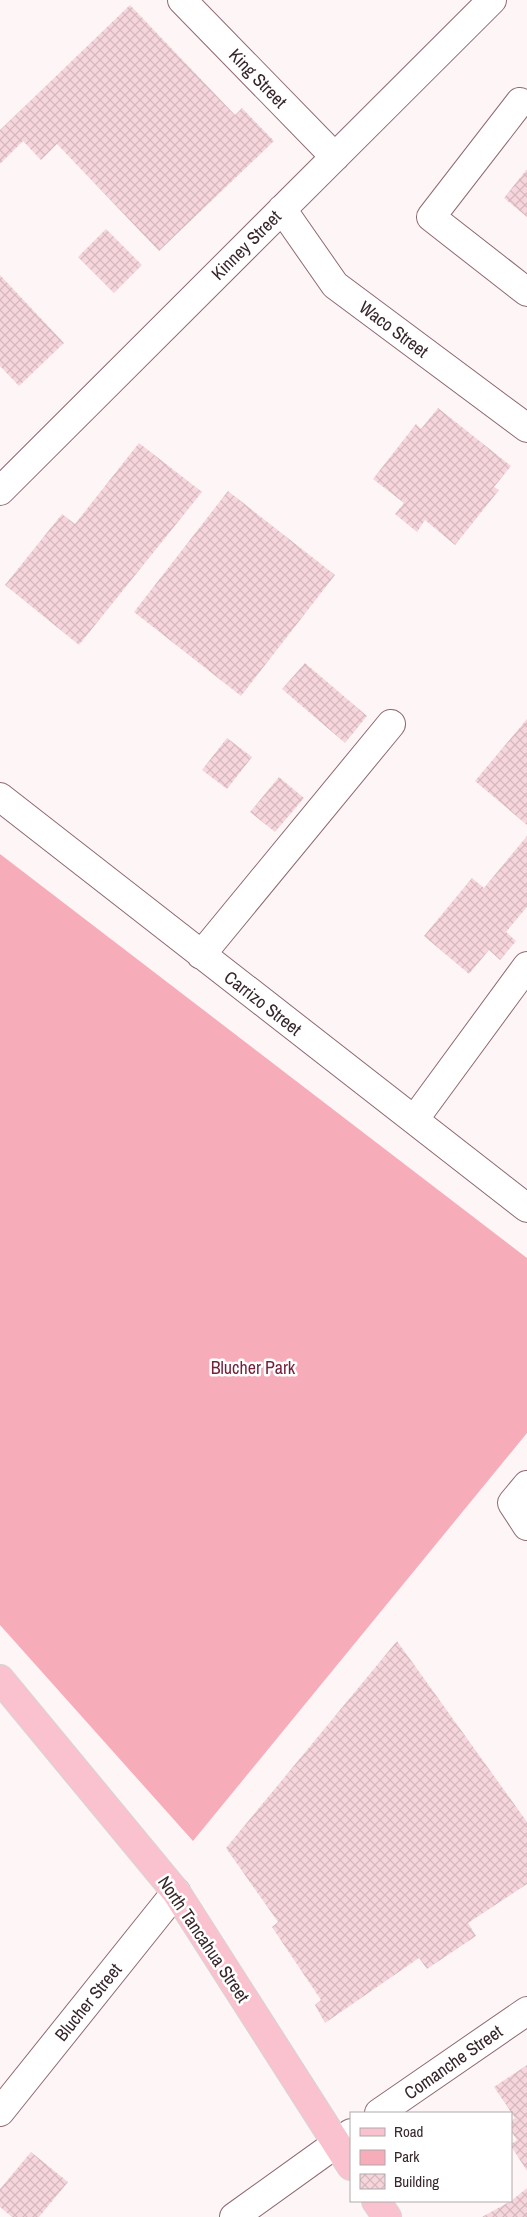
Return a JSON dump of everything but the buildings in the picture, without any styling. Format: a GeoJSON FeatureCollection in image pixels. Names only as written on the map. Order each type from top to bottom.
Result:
{"type":"FeatureCollection","features":[{"type":"Feature","properties":{"kind":"main road","name":"North Tancahua Street"},"geometry":{"type":"LineString","coordinates":[[0,1679],[176,1892],[343,2138],[350,2162]]}},
{"type":"Feature","properties":{"kind":"main road"},"geometry":{"type":"LineString","coordinates":[[377,2202],[387,2217]]}},
{"type":"Feature","properties":{"kind":"street","name":"King Street"},"geometry":{"type":"LineString","coordinates":[[182,0],[335,157]]}},
{"type":"Feature","properties":{"kind":"street","name":"Kinney Street"},"geometry":{"type":"LineString","coordinates":[[0,490],[492,0]]}},
{"type":"Feature","properties":{"kind":"street"},"geometry":{"type":"LineString","coordinates":[[520,102],[431,217],[527,292]]}},
{"type":"Feature","properties":{"kind":"street","name":"Waco Street"},"geometry":{"type":"LineString","coordinates":[[282,209],[335,285],[524,420]]}},
{"type":"Feature","properties":{"kind":"street"},"geometry":{"type":"LineString","coordinates":[[201,955],[391,724]]}},
{"type":"Feature","properties":{"kind":"street","name":"Carrizo Street"},"geometry":{"type":"LineString","coordinates":[[0,797],[527,1208]]}},
{"type":"Feature","properties":{"kind":"street"},"geometry":{"type":"LineString","coordinates":[[414,1120],[527,966]]}},
{"type":"Feature","properties":{"kind":"street"},"geometry":{"type":"LineString","coordinates":[[519,1494],[527,1526]]}},
{"type":"Feature","properties":{"kind":"street","name":"Blucher Street"},"geometry":{"type":"LineString","coordinates":[[0,2112],[176,1892]]}},
{"type":"Feature","properties":{"kind":"street","name":"Comanche Street"},"geometry":{"type":"LineString","coordinates":[[380,2112],[527,2011]]}},
{"type":"Feature","properties":{"kind":"street"},"geometry":{"type":"LineString","coordinates":[[234,2217],[343,2138]]}},
{"type":"Feature","properties":{"kind":"green space","name":"Blucher Park"},"geometry":{"type":"Polygon","coordinates":[[[0,854],[527,1258],[527,1433],[193,1841],[0,1625],[0,854]]]}}]}
